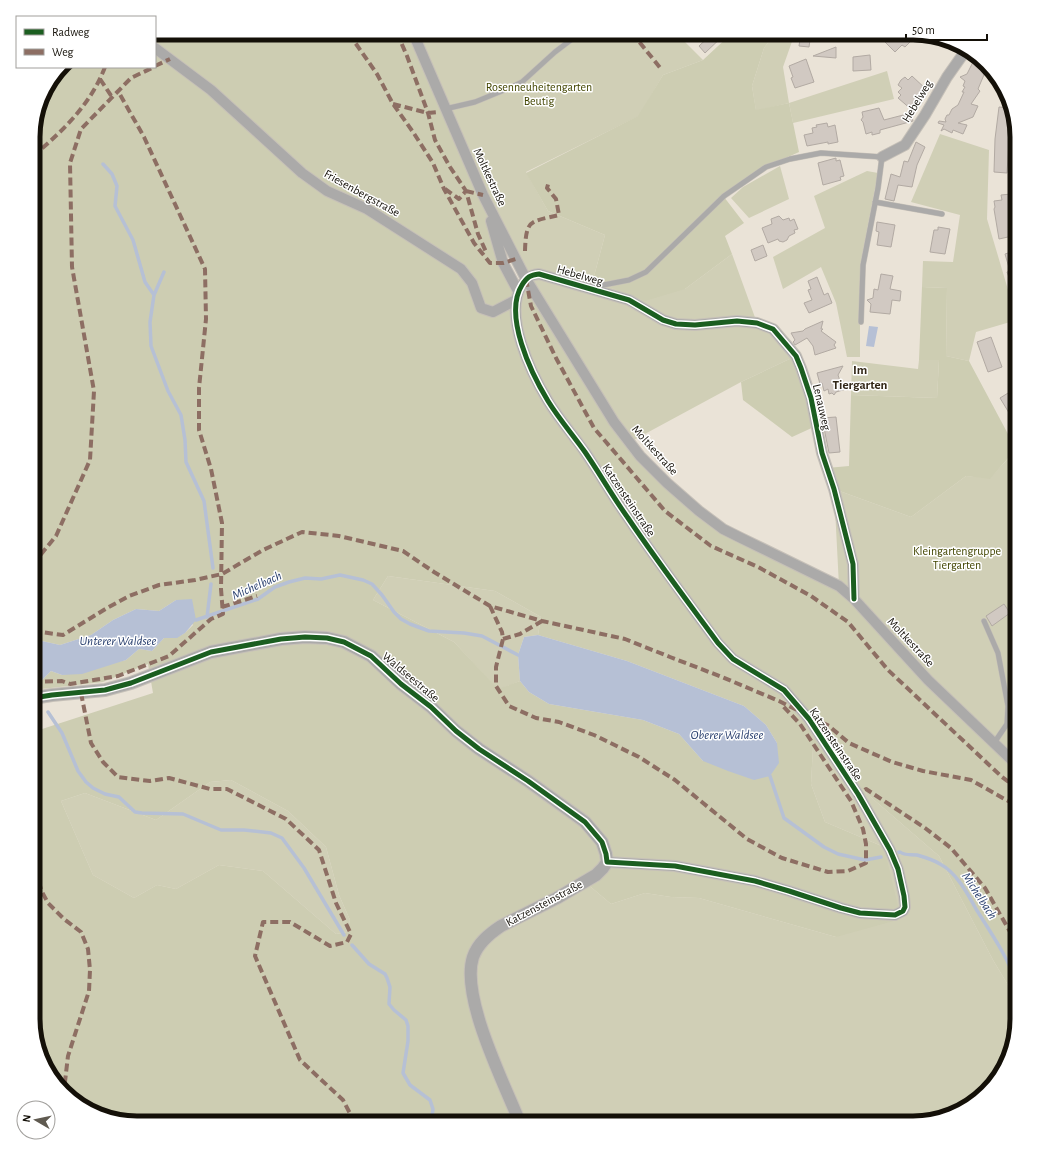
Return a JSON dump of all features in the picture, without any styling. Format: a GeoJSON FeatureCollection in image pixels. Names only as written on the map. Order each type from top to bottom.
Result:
{"type":"FeatureCollection","features":[{"type":"Feature","properties":{"kind":"street","name":"Moltkestraße"},"geometry":{"type":"LineString","coordinates":[[416,40],[483,195],[526,279],[614,422],[640,456],[667,483],[699,511],[723,529],[839,586],[854,599],[928,680],[1010,758]]}},
{"type":"Feature","properties":{"kind":"street","name":"Friesenbergstraße"},"geometry":{"type":"LineString","coordinates":[[156,49],[211,90],[302,173],[327,191],[367,209],[461,269],[472,283],[481,308],[493,312],[517,296]]}},
{"type":"Feature","properties":{"kind":"street","name":"Hebelweg"},"geometry":{"type":"LineString","coordinates":[[882,157],[905,145],[925,115],[947,77],[963,54]]}},
{"type":"Feature","properties":{"kind":"street","name":"Katzensteinstraße"},"geometry":{"type":"LineString","coordinates":[[483,195],[503,263],[517,296],[516,324],[521,340],[529,363],[548,401],[628,518],[718,643],[733,659],[784,690],[809,719],[858,794],[890,850],[898,869],[905,908],[903,911],[895,915],[860,912],[841,908],[789,891],[755,882],[675,866],[607,862],[603,868],[585,882],[495,930],[481,943],[473,958],[471,976],[476,1009],[483,1031],[517,1116]]}},
{"type":"Feature","properties":{"kind":"street","name":"Hebelweg"},"geometry":{"type":"LineString","coordinates":[[526,279],[532,274],[539,274],[629,300]]}},
{"type":"Feature","properties":{"kind":"street"},"geometry":{"type":"LineString","coordinates":[[517,296],[526,279]]}},
{"type":"Feature","properties":{"kind":"street","name":"Lenauweg"},"geometry":{"type":"LineString","coordinates":[[629,300],[663,320],[676,324],[694,325],[737,321],[757,323],[773,329],[796,356],[802,368],[811,398],[822,453],[834,489],[853,564],[854,599]]}},
{"type":"Feature","properties":{"kind":"street","name":"Waldseestraße"},"geometry":{"type":"LineString","coordinates":[[40,697],[105,690],[131,683],[211,652],[281,638],[327,638],[344,642],[371,656],[401,684],[431,707],[456,731],[479,749],[528,781],[585,822],[602,842],[607,862]]}},
{"type":"Feature","properties":{"kind":"lane"},"geometry":{"type":"LineString","coordinates":[[445,109],[475,102],[518,84],[554,52],[570,40]]}},
{"type":"Feature","properties":{"kind":"lane","name":"Hebelweg"},"geometry":{"type":"LineString","coordinates":[[590,288],[629,280],[646,272],[724,196],[766,167],[790,159],[821,154],[882,157]]}},
{"type":"Feature","properties":{"kind":"lane"},"geometry":{"type":"LineString","coordinates":[[860,322],[863,265],[878,188],[882,157]]}},
{"type":"Feature","properties":{"kind":"lane"},"geometry":{"type":"LineString","coordinates":[[875,202],[942,214]]}},
{"type":"Feature","properties":{"kind":"lane"},"geometry":{"type":"LineString","coordinates":[[984,621],[998,653],[1008,706],[1007,724],[994,743]]}},
{"type":"Feature","properties":{"kind":"green space"},"geometry":{"type":"Polygon","coordinates":[[[156,40],[416,40],[483,195],[518,291],[526,279],[614,422],[699,511],[839,586],[1010,758],[1010,988],[993,960],[939,856],[813,747],[811,784],[825,822],[884,847],[901,919],[836,937],[699,898],[671,897],[645,893],[611,904],[585,882],[481,943],[472,988],[518,1116],[131,1116],[106,1111],[83,1100],[68,1088],[53,1068],[43,1044],[40,1019],[40,730],[153,693],[148,664],[103,682],[40,689],[40,680],[51,671],[62,675],[126,660],[139,649],[152,651],[164,638],[174,638],[180,636],[193,625],[176,600],[159,611],[136,609],[113,620],[91,635],[60,645],[40,641],[40,131],[43,112],[47,100],[56,83],[68,68],[156,68],[156,40]],[[388,576],[373,600],[454,642],[498,689],[520,681],[529,692],[549,704],[643,720],[679,734],[703,761],[777,743],[766,725],[744,706],[627,661],[538,635],[541,617],[495,591],[388,576]],[[231,780],[210,782],[156,820],[85,793],[61,801],[93,875],[134,898],[157,885],[176,889],[219,865],[263,871],[336,934],[347,932],[350,920],[339,895],[326,847],[288,811],[231,780]]]}},
{"type":"Feature","properties":{"kind":"green space","name":"Rosenneuheitengarten Beutig"},"geometry":{"type":"Polygon","coordinates":[[[416,40],[683,40],[703,60],[663,75],[639,116],[526,172],[548,211],[605,235],[593,280],[685,289],[732,254],[757,323],[773,329],[796,356],[741,382],[630,442],[526,279],[416,40]]]}},
{"type":"Feature","properties":{"kind":"green space"},"geometry":{"type":"Polygon","coordinates":[[[724,40],[770,40],[764,48],[752,86],[756,110],[789,103],[799,152],[766,167],[724,197],[744,223],[725,236],[732,254],[685,289],[645,301],[593,280],[605,235],[548,211],[526,173],[638,116],[663,75],[703,60],[724,40]]]}},
{"type":"Feature","properties":{"kind":"green space"},"geometry":{"type":"Polygon","coordinates":[[[770,40],[793,40],[783,67],[789,103],[756,111],[752,86],[764,48],[770,40]]]}},
{"type":"Feature","properties":{"kind":"green space"},"geometry":{"type":"Polygon","coordinates":[[[887,71],[894,99],[793,123],[789,103],[887,71]]]}},
{"type":"Feature","properties":{"kind":"green space"},"geometry":{"type":"Polygon","coordinates":[[[940,134],[989,150],[987,219],[1010,296],[1010,322],[976,332],[969,361],[946,356],[947,288],[922,287],[923,261],[953,262],[960,215],[911,202],[940,134]]]}},
{"type":"Feature","properties":{"kind":"green space"},"geometry":{"type":"Polygon","coordinates":[[[780,166],[789,199],[749,218],[731,198],[743,187],[780,166]]]}},
{"type":"Feature","properties":{"kind":"green space"},"geometry":{"type":"Polygon","coordinates":[[[867,171],[878,173],[860,267],[860,357],[847,357],[836,303],[821,267],[783,289],[773,257],[825,228],[814,196],[867,171]]]}},
{"type":"Feature","properties":{"kind":"green space"},"geometry":{"type":"Polygon","coordinates":[[[922,287],[947,288],[946,356],[969,361],[1010,438],[1010,456],[990,479],[966,476],[911,517],[834,489],[827,468],[849,466],[851,395],[937,398],[939,360],[919,360],[922,287]]]}},
{"type":"Feature","properties":{"kind":"green space"},"geometry":{"type":"Polygon","coordinates":[[[796,356],[816,426],[792,437],[743,400],[741,382],[796,356]]]}},
{"type":"Feature","properties":{"kind":"green space"},"geometry":{"type":"Polygon","coordinates":[[[919,360],[939,360],[937,398],[851,395],[852,361],[918,369],[919,360]]]}},
{"type":"Feature","properties":{"kind":"green space","name":"Kleingartengruppe Tiergarten"},"geometry":{"type":"Polygon","coordinates":[[[1010,457],[1010,758],[839,586],[834,489],[911,517],[966,476],[990,478],[1010,457]]]}},
{"type":"Feature","properties":{"kind":"green space"},"geometry":{"type":"Polygon","coordinates":[[[388,576],[495,591],[541,617],[538,635],[524,637],[518,655],[520,681],[498,690],[454,642],[373,600],[388,576]]]}},
{"type":"Feature","properties":{"kind":"green space"},"geometry":{"type":"Polygon","coordinates":[[[813,747],[939,856],[993,960],[1010,988],[1010,1019],[1007,1044],[1000,1062],[986,1083],[967,1100],[956,1106],[944,1111],[919,1116],[518,1116],[472,988],[481,943],[585,882],[611,904],[645,893],[671,897],[699,898],[836,937],[884,847],[825,822],[811,784],[813,747]]]}},
{"type":"Feature","properties":{"kind":"green space"},"geometry":{"type":"Polygon","coordinates":[[[231,780],[288,811],[326,847],[339,895],[350,920],[347,932],[336,934],[263,871],[219,865],[176,889],[157,885],[134,898],[93,875],[61,801],[85,793],[156,820],[210,782],[231,780]]]}},
{"type":"Feature","properties":{"kind":"water"},"geometry":{"type":"Polygon","coordinates":[[[869,326],[878,327],[874,347],[866,346],[869,326]]]}},
{"type":"Feature","properties":{"kind":"water","name":"Unterer Waldsee"},"geometry":{"type":"Polygon","coordinates":[[[192,599],[196,620],[185,633],[177,638],[164,638],[152,651],[139,649],[126,660],[82,674],[62,675],[51,671],[40,680],[40,641],[60,645],[91,635],[113,620],[136,609],[159,611],[176,600],[192,599]]]}},
{"type":"Feature","properties":{"kind":"water","name":"Oberer Waldsee"},"geometry":{"type":"Polygon","coordinates":[[[538,635],[627,661],[744,706],[766,725],[777,743],[779,763],[770,776],[754,780],[703,761],[679,734],[643,720],[549,704],[529,692],[520,681],[518,655],[524,637],[538,635]]]}},
{"type":"Feature","properties":{"kind":"building"},"geometry":{"type":"Polygon","coordinates":[[[705,40],[719,40],[705,53],[699,46],[705,40]]]}},
{"type":"Feature","properties":{"kind":"building"},"geometry":{"type":"Polygon","coordinates":[[[800,40],[810,40],[809,47],[799,46],[800,40]]]}},
{"type":"Feature","properties":{"kind":"building"},"geometry":{"type":"Polygon","coordinates":[[[887,40],[912,40],[905,47],[902,45],[895,52],[885,42],[887,40]]]}},
{"type":"Feature","properties":{"kind":"building"},"geometry":{"type":"Polygon","coordinates":[[[836,47],[836,58],[813,56],[836,47]]]}},
{"type":"Feature","properties":{"kind":"building"},"geometry":{"type":"Polygon","coordinates":[[[870,55],[871,70],[853,71],[853,57],[870,55]]]}},
{"type":"Feature","properties":{"kind":"building"},"geometry":{"type":"Polygon","coordinates":[[[806,59],[814,82],[795,88],[791,78],[793,77],[789,66],[806,59]]]}},
{"type":"Feature","properties":{"kind":"building"},"geometry":{"type":"Polygon","coordinates":[[[973,61],[985,72],[978,89],[980,91],[971,104],[978,106],[973,117],[958,123],[967,125],[963,134],[953,130],[952,133],[944,129],[941,131],[944,125],[938,123],[939,121],[946,122],[945,119],[947,115],[949,115],[952,109],[958,105],[965,87],[963,86],[965,81],[960,77],[967,74],[973,61]]]}},
{"type":"Feature","properties":{"kind":"building"},"geometry":{"type":"Polygon","coordinates":[[[912,76],[927,90],[912,110],[898,98],[901,95],[898,92],[902,88],[898,85],[905,77],[908,80],[912,76]]]}},
{"type":"Feature","properties":{"kind":"building"},"geometry":{"type":"Polygon","coordinates":[[[999,107],[1005,107],[1010,131],[1007,173],[994,172],[995,139],[999,107]]]}},
{"type":"Feature","properties":{"kind":"building"},"geometry":{"type":"Polygon","coordinates":[[[879,108],[884,120],[911,113],[913,121],[880,130],[880,133],[872,135],[872,132],[866,134],[863,122],[861,120],[863,117],[862,112],[879,108]]]}},
{"type":"Feature","properties":{"kind":"building"},"geometry":{"type":"Polygon","coordinates":[[[827,123],[828,127],[835,125],[838,142],[828,144],[828,142],[807,146],[804,135],[813,133],[812,128],[817,127],[816,125],[827,123]]]}},
{"type":"Feature","properties":{"kind":"building"},"geometry":{"type":"Polygon","coordinates":[[[916,142],[925,147],[917,165],[912,187],[898,185],[894,201],[885,199],[891,174],[900,177],[904,161],[908,162],[916,142]]]}},
{"type":"Feature","properties":{"kind":"building"},"geometry":{"type":"Polygon","coordinates":[[[836,158],[836,161],[840,160],[844,176],[840,177],[841,180],[823,185],[818,163],[836,158]]]}},
{"type":"Feature","properties":{"kind":"building"},"geometry":{"type":"Polygon","coordinates":[[[1010,194],[1010,237],[999,239],[994,201],[1002,200],[1001,195],[1010,194]]]}},
{"type":"Feature","properties":{"kind":"building"},"geometry":{"type":"Polygon","coordinates":[[[779,216],[783,220],[789,218],[790,221],[794,219],[798,229],[794,230],[795,233],[783,242],[779,241],[778,239],[768,243],[762,228],[772,224],[771,219],[779,216]]]}},
{"type":"Feature","properties":{"kind":"building"},"geometry":{"type":"Polygon","coordinates":[[[877,222],[895,225],[891,247],[877,245],[879,232],[876,231],[877,222]]]}},
{"type":"Feature","properties":{"kind":"building"},"geometry":{"type":"Polygon","coordinates":[[[938,227],[950,229],[945,254],[930,252],[934,230],[938,230],[938,227]]]}},
{"type":"Feature","properties":{"kind":"building"},"geometry":{"type":"Polygon","coordinates":[[[763,245],[767,256],[755,261],[751,250],[763,245]]]}},
{"type":"Feature","properties":{"kind":"building"},"geometry":{"type":"Polygon","coordinates":[[[1010,252],[1010,271],[1005,254],[1010,252]]]}},
{"type":"Feature","properties":{"kind":"building"},"geometry":{"type":"Polygon","coordinates":[[[1010,271],[1010,280],[1007,272],[1010,271]]]}},
{"type":"Feature","properties":{"kind":"building"},"geometry":{"type":"Polygon","coordinates":[[[881,274],[893,276],[890,289],[901,291],[900,301],[892,300],[890,314],[870,312],[871,304],[867,300],[873,298],[874,289],[878,290],[881,274]]]}},
{"type":"Feature","properties":{"kind":"building"},"geometry":{"type":"Polygon","coordinates":[[[817,277],[824,295],[828,293],[832,303],[809,313],[804,303],[812,300],[808,290],[811,289],[808,281],[817,277]]]}},
{"type":"Feature","properties":{"kind":"building"},"geometry":{"type":"Polygon","coordinates":[[[823,321],[821,329],[823,329],[821,331],[836,342],[834,345],[836,348],[815,355],[813,346],[807,338],[795,345],[793,342],[795,340],[791,333],[803,331],[823,321]]]}},
{"type":"Feature","properties":{"kind":"building"},"geometry":{"type":"Polygon","coordinates":[[[991,337],[1002,367],[988,372],[977,342],[991,337]]]}},
{"type":"Feature","properties":{"kind":"building"},"geometry":{"type":"Polygon","coordinates":[[[843,366],[838,375],[841,384],[853,387],[836,392],[834,395],[832,393],[829,394],[828,389],[824,391],[817,373],[843,366]]]}},
{"type":"Feature","properties":{"kind":"building"},"geometry":{"type":"Polygon","coordinates":[[[1010,392],[1010,414],[1000,398],[1010,392]]]}},
{"type":"Feature","properties":{"kind":"building"},"geometry":{"type":"Polygon","coordinates":[[[836,417],[840,452],[829,453],[822,418],[836,417]]]}},
{"type":"Feature","properties":{"kind":"building"},"geometry":{"type":"Polygon","coordinates":[[[1004,604],[1010,613],[992,626],[986,616],[1004,604]]]}},
{"type":"Feature","properties":{"kind":"waterway"},"geometry":{"type":"LineString","coordinates":[[103,164],[112,174],[117,186],[115,206],[133,240],[145,282],[154,295]]}},
{"type":"Feature","properties":{"kind":"waterway"},"geometry":{"type":"LineString","coordinates":[[164,272],[154,295],[150,322],[151,346],[168,391],[181,415],[185,440],[186,462],[204,501],[213,568]]}},
{"type":"Feature","properties":{"kind":"waterway","name":"Michelbach"},"geometry":{"type":"LineString","coordinates":[[196,620],[258,599],[275,587],[289,582],[305,578],[321,579],[340,575],[363,580],[372,584],[394,612],[401,619],[410,624],[429,631],[464,633],[482,636],[518,655]]}},
{"type":"Feature","properties":{"kind":"waterway"},"geometry":{"type":"LineString","coordinates":[[207,617],[211,584]]}},
{"type":"Feature","properties":{"kind":"waterway"},"geometry":{"type":"LineString","coordinates":[[48,712],[62,733],[78,771],[86,782],[93,788],[105,794],[119,797],[135,812],[183,814],[221,830],[244,830],[271,833],[282,838],[304,868],[344,935]]}},
{"type":"Feature","properties":{"kind":"waterway","name":"Michelbach"},"geometry":{"type":"LineString","coordinates":[[770,776],[784,818],[824,847],[838,854],[865,860],[881,857]]}},
{"type":"Feature","properties":{"kind":"waterway","name":"Michelbach"},"geometry":{"type":"LineString","coordinates":[[896,853],[900,852],[917,855],[932,860],[951,872],[965,890],[999,946],[1010,968]]}},
{"type":"Feature","properties":{"kind":"waterway"},"geometry":{"type":"LineString","coordinates":[[352,945],[369,964],[385,974],[387,978],[390,987],[389,1004],[406,1020],[408,1026],[408,1041],[403,1073],[410,1085],[430,1100],[433,1109],[432,1116]]}},
{"type":"Feature","properties":{"kind":"marked path"},"geometry":{"type":"LineString","coordinates":[[354,40],[377,74],[393,104],[433,163],[444,189],[474,243],[490,263],[503,263],[516,259]]}},
{"type":"Feature","properties":{"kind":"marked path"},"geometry":{"type":"LineString","coordinates":[[400,40],[428,113],[435,140],[450,167],[466,191],[478,234],[487,254]]}},
{"type":"Feature","properties":{"kind":"marked path"},"geometry":{"type":"LineString","coordinates":[[638,40],[662,70]]}},
{"type":"Feature","properties":{"kind":"marked path"},"geometry":{"type":"LineString","coordinates":[[156,66],[170,59]]}},
{"type":"Feature","properties":{"kind":"marked path"},"geometry":{"type":"LineString","coordinates":[[40,150],[65,127],[84,105],[105,68]]}},
{"type":"Feature","properties":{"kind":"marked path"},"geometry":{"type":"LineString","coordinates":[[40,555],[56,536],[90,460],[94,391],[72,267],[70,163],[81,129],[131,78],[152,68]]}},
{"type":"Feature","properties":{"kind":"marked path"},"geometry":{"type":"LineString","coordinates":[[100,79],[112,97]]}},
{"type":"Feature","properties":{"kind":"marked path"},"geometry":{"type":"LineString","coordinates":[[40,682],[62,681],[70,684],[118,676],[169,656],[211,619],[223,614],[221,589],[222,523],[211,469],[199,430],[199,388],[206,319],[205,269],[144,137],[118,91]]}},
{"type":"Feature","properties":{"kind":"marked path"},"geometry":{"type":"LineString","coordinates":[[393,104],[428,113],[438,112]]}},
{"type":"Feature","properties":{"kind":"marked path"},"geometry":{"type":"LineString","coordinates":[[525,251],[529,227],[536,221],[559,215],[556,199],[547,188],[549,181]]}},
{"type":"Feature","properties":{"kind":"marked path"},"geometry":{"type":"LineString","coordinates":[[445,189],[459,199],[466,191]]}},
{"type":"Feature","properties":{"kind":"marked path"},"geometry":{"type":"LineString","coordinates":[[466,191],[483,195]]}},
{"type":"Feature","properties":{"kind":"marked path"},"geometry":{"type":"LineString","coordinates":[[526,279],[531,306],[556,358],[594,428],[665,511],[711,546],[758,567],[811,596],[848,622],[888,670],[1010,783]]}},
{"type":"Feature","properties":{"kind":"marked path"},"geometry":{"type":"LineString","coordinates":[[40,632],[63,635],[129,596],[159,585],[195,580],[222,574],[263,550],[302,532],[339,536],[403,551],[490,606],[542,621],[625,639],[722,677],[779,701],[829,726],[849,743],[892,762],[923,771],[971,780],[1010,802]]}},
{"type":"Feature","properties":{"kind":"marked path"},"geometry":{"type":"LineString","coordinates":[[222,607],[257,596]]}},
{"type":"Feature","properties":{"kind":"marked path"},"geometry":{"type":"LineString","coordinates":[[490,606],[502,632],[503,639],[496,667],[496,686],[509,706],[536,718],[559,722],[594,735],[639,757],[675,780],[747,839],[782,858],[828,872],[848,871],[866,863],[866,844],[863,829],[851,801],[800,724],[783,706]]}},
{"type":"Feature","properties":{"kind":"marked path"},"geometry":{"type":"LineString","coordinates":[[503,639],[520,634],[542,621]]}},
{"type":"Feature","properties":{"kind":"marked path"},"geometry":{"type":"LineString","coordinates":[[81,693],[91,743],[103,762],[118,777],[150,781],[169,778],[210,789],[227,789],[286,819],[319,850],[336,903],[351,934],[347,942],[330,946],[290,922],[263,922],[255,956],[300,1060],[343,1100],[351,1116]]}},
{"type":"Feature","properties":{"kind":"marked path"},"geometry":{"type":"LineString","coordinates":[[855,797],[866,789],[925,828],[951,848],[985,888],[1010,932]]}},
{"type":"Feature","properties":{"kind":"marked path"},"geometry":{"type":"LineString","coordinates":[[40,886],[48,903],[64,919],[81,932],[88,949],[90,970],[89,991],[68,1056],[65,1084]]}},
{"type":"Feature","properties":{"kind":"cycle path"},"geometry":{"type":"LineString","coordinates":[[40,697],[105,690],[131,683],[211,652],[281,639],[305,637],[327,638],[344,642],[371,656],[401,684],[431,707],[456,731],[479,749],[528,781],[585,822],[602,842],[607,862],[675,866],[755,881],[860,913],[895,915],[903,911],[905,907],[904,896],[898,869],[890,850],[858,794],[809,719],[784,690],[733,659],[718,643],[639,534],[585,452],[552,408],[541,389],[527,360],[517,328],[516,312],[517,297],[522,285],[529,277],[539,274],[629,300],[663,320],[676,324],[695,325],[737,321],[757,323],[773,329],[796,356],[811,398],[822,453],[834,489],[853,564],[854,599]]}},
{"type":"Feature","properties":{"kind":"district","name":"Im Tiergarten"},"geometry":{"type":"Point","coordinates":[860,378]}}]}
